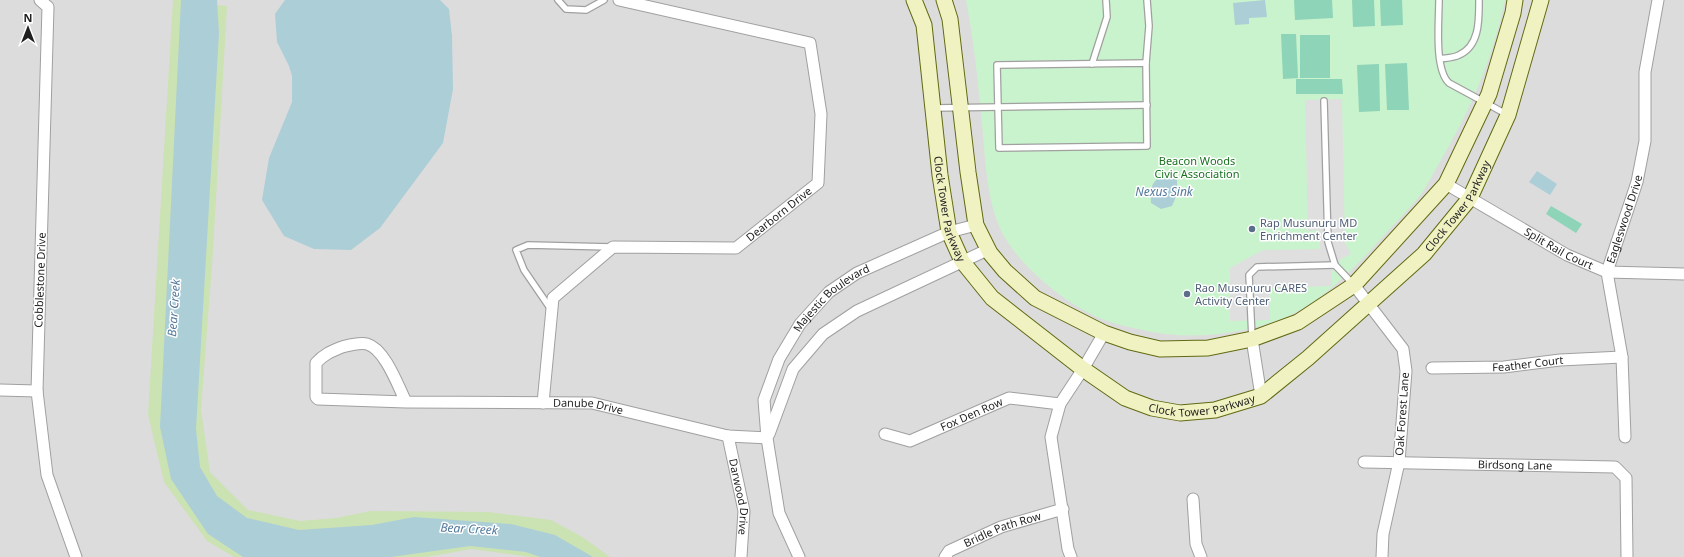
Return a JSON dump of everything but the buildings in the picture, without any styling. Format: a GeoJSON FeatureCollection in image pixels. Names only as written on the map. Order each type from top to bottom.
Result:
{"type":"FeatureCollection","features":[{"type":"Feature","properties":{"kind":"street","name":"Cobblestone Drive"},"geometry":{"type":"LineString","coordinates":[[40,0],[48,7],[37,391],[47,475],[76,557]]}},
{"type":"Feature","properties":{"kind":"street","name":"Dearborn Drive"},"geometry":{"type":"LineString","coordinates":[[613,247],[736,248],[818,183],[821,114],[810,43],[619,0]]}},
{"type":"Feature","properties":{"kind":"street","name":"Clock Tower Parkway"},"geometry":{"type":"LineString","coordinates":[[914,0],[924,25],[940,176],[949,232],[962,261],[992,298],[1083,369],[1125,398],[1159,410],[1180,413],[1215,410],[1261,396],[1308,358],[1424,254],[1470,198],[1508,115],[1541,0]]}},
{"type":"Feature","properties":{"kind":"street","name":"Clock Tower Parkway"},"geometry":{"type":"LineString","coordinates":[[944,0],[950,18],[962,108],[968,172],[976,225],[987,250],[1005,271],[1035,298],[1104,333],[1130,342],[1160,349],[1208,348],[1252,339],[1298,322],[1354,285],[1446,184],[1485,102],[1513,13],[1515,0]]}},
{"type":"Feature","properties":{"kind":"street","name":"Eagleswood Drive"},"geometry":{"type":"LineString","coordinates":[[1625,437],[1622,357],[1607,272],[1637,182],[1646,141],[1644,72],[1658,0]]}},
{"type":"Feature","properties":{"kind":"street","name":"Split Rail Court"},"geometry":{"type":"LineString","coordinates":[[1446,184],[1567,255],[1607,272],[1684,274]]}},
{"type":"Feature","properties":{"kind":"street","name":"Majestic Boulevard"},"geometry":{"type":"LineString","coordinates":[[799,557],[779,513],[767,438],[764,400],[779,359],[800,324],[829,292],[856,273],[949,232],[976,225]]}},
{"type":"Feature","properties":{"kind":"street"},"geometry":{"type":"LineString","coordinates":[[543,403],[553,298],[613,247]]}},
{"type":"Feature","properties":{"kind":"street","name":"Majestic Boulevard"},"geometry":{"type":"LineString","coordinates":[[767,438],[793,369],[823,334],[857,311],[987,250]]}},
{"type":"Feature","properties":{"kind":"street","name":"Oak Forest Lane"},"geometry":{"type":"LineString","coordinates":[[1354,285],[1403,349],[1406,371],[1399,462],[1383,534],[1382,557]]}},
{"type":"Feature","properties":{"kind":"street"},"geometry":{"type":"LineString","coordinates":[[1071,557],[1068,549],[1051,437],[1060,404],[1104,333]]}},
{"type":"Feature","properties":{"kind":"street"},"geometry":{"type":"LineString","coordinates":[[1252,339],[1261,396]]}},
{"type":"Feature","properties":{"kind":"street","name":"Danube Drive"},"geometry":{"type":"LineString","coordinates":[[406,402],[386,363],[377,350],[366,344],[352,344],[334,350],[322,355],[316,363],[316,397],[318,399],[406,402],[592,403],[728,436],[767,438]]}},
{"type":"Feature","properties":{"kind":"street","name":"Feather Court"},"geometry":{"type":"LineString","coordinates":[[1432,368],[1504,366],[1560,360],[1622,357]]}},
{"type":"Feature","properties":{"kind":"street"},"geometry":{"type":"LineString","coordinates":[[0,390],[37,391]]}},
{"type":"Feature","properties":{"kind":"street","name":"Fox Den Row"},"geometry":{"type":"LineString","coordinates":[[886,434],[910,441],[1009,398],[1060,404]]}},
{"type":"Feature","properties":{"kind":"street","name":"Darwood Drive"},"geometry":{"type":"LineString","coordinates":[[728,436],[744,511],[741,557]]}},
{"type":"Feature","properties":{"kind":"street","name":"Birdsong Lane"},"geometry":{"type":"LineString","coordinates":[[1364,462],[1615,467],[1626,478],[1627,557]]}},
{"type":"Feature","properties":{"kind":"street"},"geometry":{"type":"LineString","coordinates":[[1193,499],[1196,544],[1201,557]]}},
{"type":"Feature","properties":{"kind":"street","name":"Bridle Path Row"},"geometry":{"type":"LineString","coordinates":[[945,557],[949,550],[1001,527],[1063,509]]}},
{"type":"Feature","properties":{"kind":"lane"},"geometry":{"type":"LineString","coordinates":[[558,0],[566,9],[586,10],[604,0]]}},
{"type":"Feature","properties":{"kind":"lane"},"geometry":{"type":"LineString","coordinates":[[1092,64],[1107,17],[1106,0]]}},
{"type":"Feature","properties":{"kind":"lane"},"geometry":{"type":"LineString","coordinates":[[1146,63],[997,65],[999,148],[1147,146],[1146,63],[1149,26],[1147,0]]}},
{"type":"Feature","properties":{"kind":"lane"},"geometry":{"type":"LineString","coordinates":[[1439,0],[1440,59],[1444,78],[1449,83],[1508,115]]}},
{"type":"Feature","properties":{"kind":"lane"},"geometry":{"type":"LineString","coordinates":[[1440,59],[1459,55],[1470,47],[1477,32],[1479,0]]}},
{"type":"Feature","properties":{"kind":"lane"},"geometry":{"type":"LineString","coordinates":[[1324,101],[1328,242],[1334,265],[1354,285]]}},
{"type":"Feature","properties":{"kind":"lane"},"geometry":{"type":"LineString","coordinates":[[934,108],[1147,105]]}},
{"type":"Feature","properties":{"kind":"lane"},"geometry":{"type":"LineString","coordinates":[[552,310],[524,270],[516,250],[528,245],[613,247]]}},
{"type":"Feature","properties":{"kind":"lane"},"geometry":{"type":"LineString","coordinates":[[1252,339],[1249,275],[1258,267],[1334,265]]}},
{"type":"Feature","properties":{"kind":"shaded area"},"geometry":{"type":"Polygon","coordinates":[[[0,0],[1684,0],[1684,557],[0,557],[0,0]]]}},
{"type":"Feature","properties":{"kind":"shaded area"},"geometry":{"type":"Polygon","coordinates":[[[1342,99],[1345,243],[1351,254],[1341,259],[1331,273],[1332,286],[1269,288],[1270,320],[1230,321],[1230,268],[1263,250],[1320,249],[1320,230],[1308,231],[1305,100],[1342,99]]]}},
{"type":"Feature","properties":{"kind":"green space"},"geometry":{"type":"Polygon","coordinates":[[[173,0],[183,0],[186,3],[227,6],[213,251],[201,410],[210,472],[248,510],[300,521],[336,518],[371,511],[488,512],[551,520],[584,538],[610,557],[530,557],[471,549],[427,557],[234,557],[207,541],[164,482],[148,415],[173,0]]]}},
{"type":"Feature","properties":{"kind":"green space","name":"Beacon Woods Civic Association"},"geometry":{"type":"Polygon","coordinates":[[[966,0],[1505,0],[1494,42],[1480,83],[1462,122],[1422,193],[1406,212],[1346,275],[1322,295],[1297,312],[1284,318],[1249,329],[1231,333],[1194,336],[1156,333],[1117,324],[1096,317],[1068,300],[1041,280],[1018,256],[1009,244],[1001,231],[991,202],[988,186],[976,62],[966,0]]]}},
{"type":"Feature","properties":{"kind":"green space"},"geometry":{"type":"Polygon","coordinates":[[[1294,0],[1332,0],[1333,18],[1295,20],[1294,0]]]}},
{"type":"Feature","properties":{"kind":"green space"},"geometry":{"type":"Polygon","coordinates":[[[1352,0],[1374,0],[1375,26],[1353,27],[1352,0]]]}},
{"type":"Feature","properties":{"kind":"green space"},"geometry":{"type":"Polygon","coordinates":[[[1380,0],[1402,0],[1403,25],[1381,26],[1380,0]]]}},
{"type":"Feature","properties":{"kind":"green space"},"geometry":{"type":"Polygon","coordinates":[[[1281,34],[1296,34],[1298,78],[1283,79],[1281,34]]]}},
{"type":"Feature","properties":{"kind":"green space"},"geometry":{"type":"Polygon","coordinates":[[[1300,35],[1330,35],[1330,78],[1300,78],[1300,35]]]}},
{"type":"Feature","properties":{"kind":"green space"},"geometry":{"type":"Polygon","coordinates":[[[1407,63],[1409,110],[1387,110],[1385,64],[1407,63]]]}},
{"type":"Feature","properties":{"kind":"green space"},"geometry":{"type":"Polygon","coordinates":[[[1379,64],[1380,111],[1359,112],[1357,65],[1379,64]]]}},
{"type":"Feature","properties":{"kind":"green space"},"geometry":{"type":"Polygon","coordinates":[[[1296,79],[1342,79],[1343,94],[1296,94],[1296,79]]]}},
{"type":"Feature","properties":{"kind":"green space"},"geometry":{"type":"Polygon","coordinates":[[[1551,206],[1582,224],[1576,233],[1546,214],[1551,206]]]}},
{"type":"Feature","properties":{"kind":"water","name":"Bear Creek"},"geometry":{"type":"Polygon","coordinates":[[[181,0],[217,0],[219,33],[196,429],[200,467],[217,496],[247,518],[299,530],[372,525],[414,517],[511,524],[555,535],[593,557],[540,557],[526,552],[470,546],[391,557],[243,557],[208,534],[171,479],[160,427],[181,0]]]}},
{"type":"Feature","properties":{"kind":"water"},"geometry":{"type":"Polygon","coordinates":[[[285,0],[440,0],[449,9],[452,36],[453,89],[443,143],[380,228],[351,250],[314,249],[284,236],[262,200],[269,158],[292,102],[292,76],[289,66],[277,42],[275,14],[285,0]]]}},
{"type":"Feature","properties":{"kind":"water"},"geometry":{"type":"Polygon","coordinates":[[[1265,0],[1267,17],[1249,18],[1249,24],[1235,25],[1233,3],[1265,0]]]}},
{"type":"Feature","properties":{"kind":"water"},"geometry":{"type":"Polygon","coordinates":[[[1537,171],[1557,184],[1550,195],[1529,182],[1537,171]]]}},
{"type":"Feature","properties":{"kind":"water","name":"Nexus Sink"},"geometry":{"type":"Polygon","coordinates":[[[1164,174],[1177,180],[1177,194],[1172,206],[1161,209],[1151,203],[1151,189],[1156,180],[1164,174]]]}},
{"type":"Feature","properties":{"kind":"place","name":"Rap Musunuru MD Enrichment Center"},"geometry":{"type":"Point","coordinates":[1252,229]}},
{"type":"Feature","properties":{"kind":"place","name":"Rao Musunuru CARES Activity Center"},"geometry":{"type":"Point","coordinates":[1187,294]}}]}
